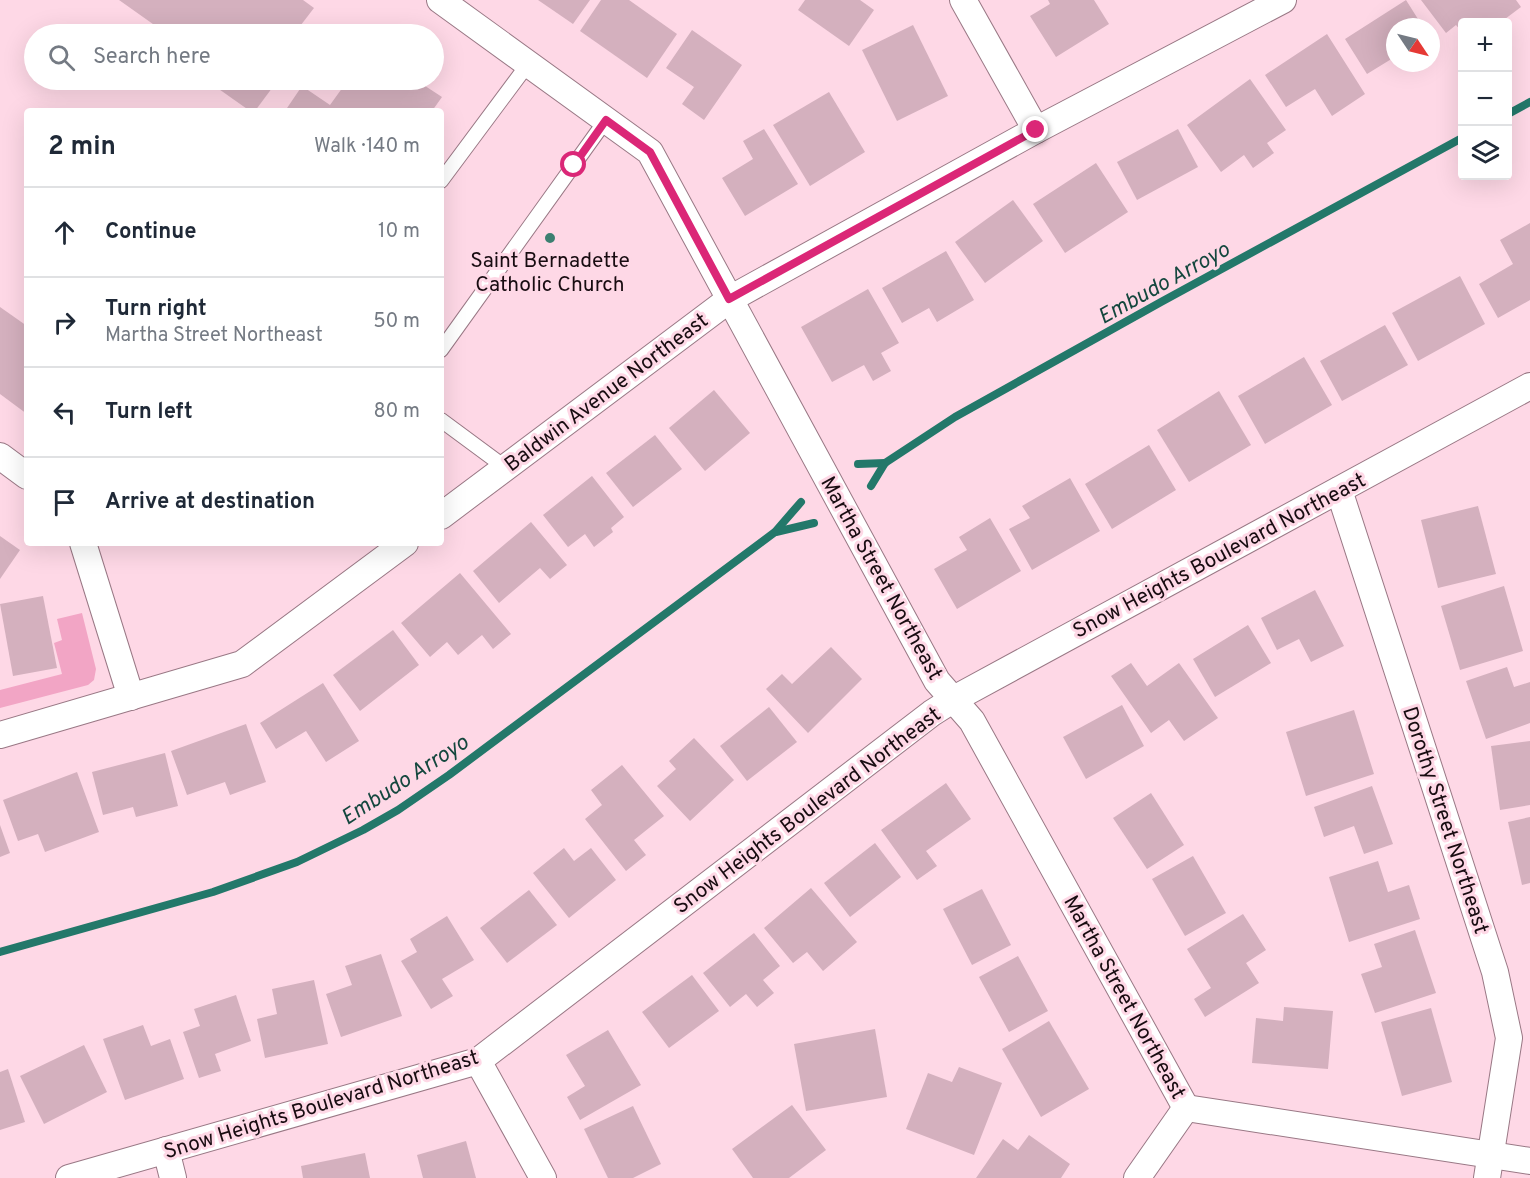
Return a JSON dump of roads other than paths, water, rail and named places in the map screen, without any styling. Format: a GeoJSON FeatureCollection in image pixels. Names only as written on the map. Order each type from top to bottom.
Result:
{"type":"FeatureCollection","features":[{"type":"Feature","properties":{"kind":"street","name":"Martha Street Northeast"},"geometry":{"type":"LineString","coordinates":[[440,0],[650,152],[937,681],[972,721],[1186,1108],[1490,1167],[1530,1161]]}},
{"type":"Feature","properties":{"kind":"street"},"geometry":{"type":"LineString","coordinates":[[963,0],[1036,130]]}},
{"type":"Feature","properties":{"kind":"street","name":"Baldwin Avenue Northeast"},"geometry":{"type":"LineString","coordinates":[[444,514],[729,299],[1036,130],[1282,0]]}},
{"type":"Feature","properties":{"kind":"street","name":"Snow Heights Boulevard Northeast"},"geometry":{"type":"LineString","coordinates":[[69,1178],[478,1061],[932,713],[1530,386]]}},
{"type":"Feature","properties":{"kind":"street"},"geometry":{"type":"LineString","coordinates":[[0,456],[24,474]]}},
{"type":"Feature","properties":{"kind":"street","name":"Dorothy Street Northeast"},"geometry":{"type":"LineString","coordinates":[[1339,490],[1495,972],[1509,1038],[1490,1167]]}},
{"type":"Feature","properties":{"kind":"street"},"geometry":{"type":"LineString","coordinates":[[84,546],[131,697]]}},
{"type":"Feature","properties":{"kind":"street"},"geometry":{"type":"LineString","coordinates":[[0,735],[242,664],[401,546]]}},
{"type":"Feature","properties":{"kind":"street"},"geometry":{"type":"LineString","coordinates":[[478,1061],[543,1178]]}},
{"type":"Feature","properties":{"kind":"street"},"geometry":{"type":"LineString","coordinates":[[1137,1178],[1186,1108]]}},
{"type":"Feature","properties":{"kind":"street"},"geometry":{"type":"LineString","coordinates":[[166,1150],[173,1178]]}},
{"type":"Feature","properties":{"kind":"lane"},"geometry":{"type":"LineString","coordinates":[[444,177],[528,64]]}},
{"type":"Feature","properties":{"kind":"lane"},"geometry":{"type":"LineString","coordinates":[[444,346],[606,120]]}},
{"type":"Feature","properties":{"kind":"lane"},"geometry":{"type":"LineString","coordinates":[[444,422],[506,468]]}},
{"type":"Feature","properties":{"kind":"waterway","name":"Embudo Arroyo"},"geometry":{"type":"LineString","coordinates":[[1512,112],[1530,102]]}},
{"type":"Feature","properties":{"kind":"waterway","name":"Embudo Arroyo"},"geometry":{"type":"LineString","coordinates":[[871,486],[885,463],[955,417],[1458,140]]}},
{"type":"Feature","properties":{"kind":"waterway","name":"Embudo Arroyo"},"geometry":{"type":"LineString","coordinates":[[858,464],[885,463]]}},
{"type":"Feature","properties":{"kind":"waterway","name":"Embudo Arroyo"},"geometry":{"type":"LineString","coordinates":[[0,952],[213,892],[297,862],[363,830],[398,810],[449,775],[775,532],[801,502]]}},
{"type":"Feature","properties":{"kind":"waterway","name":"Embudo Arroyo"},"geometry":{"type":"LineString","coordinates":[[776,532],[814,523]]}},
{"type":"Feature","properties":{"kind":"place","name":"Saint Bernadette Catholic Church"},"geometry":{"type":"Point","coordinates":[550,238]}}]}
